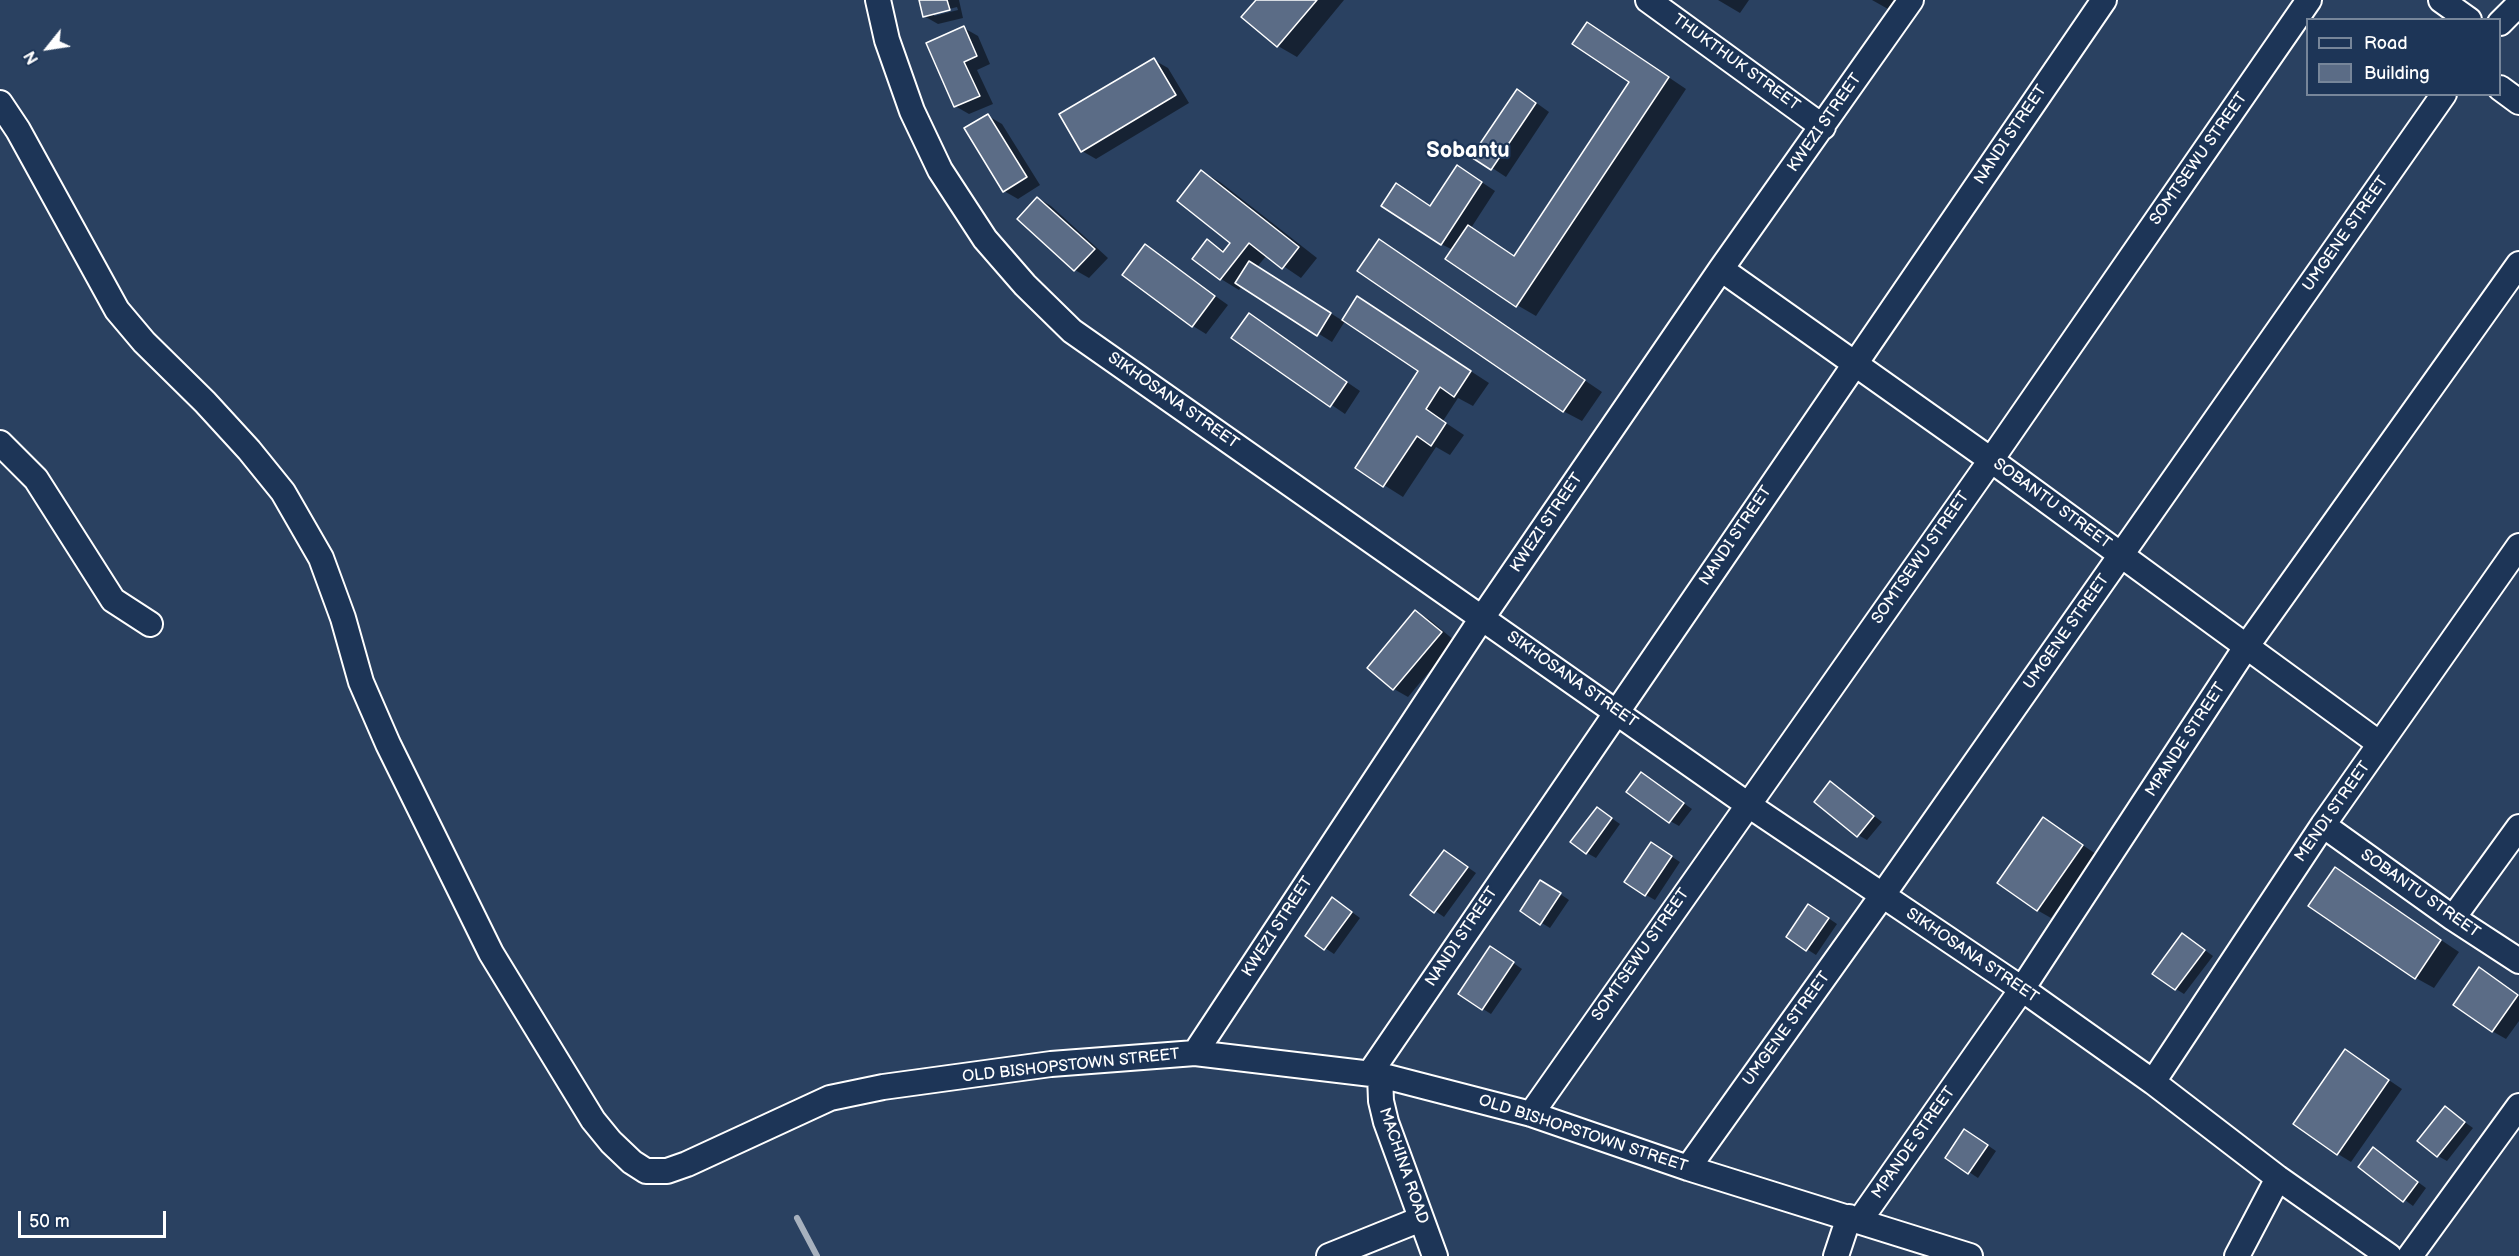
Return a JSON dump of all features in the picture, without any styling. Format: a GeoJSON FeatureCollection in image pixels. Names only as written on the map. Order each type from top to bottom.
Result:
{"type":"FeatureCollection","features":[{"type":"Feature","properties":{"kind":"street","name":"SIKHOSANA STREET"},"geometry":{"type":"LineString","coordinates":[[878,0],[887,40],[912,111],[940,170],[985,239],[1025,285],[1072,331],[1747,804],[2022,989],[2153,1082],[2278,1178],[2389,1256]]}},
{"type":"Feature","properties":{"kind":"street","name":"THUKTHUK STREET"},"geometry":{"type":"LineString","coordinates":[[1648,0],[1823,127]]}},
{"type":"Feature","properties":{"kind":"street","name":"KWEZI STREET"},"geometry":{"type":"LineString","coordinates":[[1195,1053],[1482,618],[1721,268],[1911,0]]}},
{"type":"Feature","properties":{"kind":"street","name":"NANDI STREET"},"geometry":{"type":"LineString","coordinates":[[1375,1074],[1616,711],[2104,0]]}},
{"type":"Feature","properties":{"kind":"street","name":"SOMTSEWU STREET"},"geometry":{"type":"LineString","coordinates":[[1531,1114],[1991,460],[2309,0]]}},
{"type":"Feature","properties":{"kind":"street"},"geometry":{"type":"LineString","coordinates":[[2441,0],[2466,18]]}},
{"type":"Feature","properties":{"kind":"street"},"geometry":{"type":"LineString","coordinates":[[2501,21],[2519,4]]}},
{"type":"Feature","properties":{"kind":"street"},"geometry":{"type":"LineString","coordinates":[[2501,89],[2519,102]]}},
{"type":"Feature","properties":{"kind":"street","name":"UMGENE STREET"},"geometry":{"type":"LineString","coordinates":[[1688,1168],[1882,896],[2443,96]]}},
{"type":"Feature","properties":{"kind":"street","name":"OLD BISHOPSTOWN STREET"},"geometry":{"type":"LineString","coordinates":[[0,103],[18,130],[117,310],[144,342],[205,402],[249,450],[283,492],[321,558],[343,618],[361,682],[491,953],[593,1120],[611,1142],[632,1162],[646,1171],[667,1171],[687,1164],[830,1098],[883,1087],[1051,1064],[1195,1053],[1375,1074],[1531,1114],[1688,1168],[1970,1256]]}},
{"type":"Feature","properties":{"kind":"street","name":"MPANDE STREET"},"geometry":{"type":"LineString","coordinates":[[1836,1256],[1854,1218],[2022,989],[2246,647],[2519,264]]}},
{"type":"Feature","properties":{"kind":"street","name":"SOBANTU STREET"},"geometry":{"type":"LineString","coordinates":[[1721,268],[1991,460],[2380,744]]}},
{"type":"Feature","properties":{"kind":"street"},"geometry":{"type":"LineString","coordinates":[[0,443],[36,479],[113,600],[150,624]]}},
{"type":"Feature","properties":{"kind":"street","name":"MENDI STREET"},"geometry":{"type":"LineString","coordinates":[[2153,1082],[2323,825],[2519,546]]}},
{"type":"Feature","properties":{"kind":"street","name":"SOBANTU STREET"},"geometry":{"type":"LineString","coordinates":[[2323,825],[2519,961]]}},
{"type":"Feature","properties":{"kind":"street"},"geometry":{"type":"LineString","coordinates":[[2454,918],[2519,827]]}},
{"type":"Feature","properties":{"kind":"street","name":"MACHINA ROAD"},"geometry":{"type":"LineString","coordinates":[[1375,1074],[1386,1122],[1435,1256]]}},
{"type":"Feature","properties":{"kind":"street"},"geometry":{"type":"LineString","coordinates":[[2410,1256],[2519,1106]]}},
{"type":"Feature","properties":{"kind":"street"},"geometry":{"type":"LineString","coordinates":[[2237,1256],[2278,1178]]}},
{"type":"Feature","properties":{"kind":"street"},"geometry":{"type":"LineString","coordinates":[[1329,1256],[1420,1219]]}},
{"type":"Feature","properties":{"kind":"building"},"geometry":{"type":"Polygon","coordinates":[[[919,0],[947,0],[950,10],[923,17],[919,0]]]}},
{"type":"Feature","properties":{"kind":"building"},"geometry":{"type":"Polygon","coordinates":[[[1256,0],[1317,0],[1277,47],[1241,17],[1256,0]]]}},
{"type":"Feature","properties":{"kind":"building"},"geometry":{"type":"Polygon","coordinates":[[[1587,22],[1669,77],[1516,307],[1445,259],[1468,225],[1514,256],[1629,82],[1572,44],[1587,22]]]}},
{"type":"Feature","properties":{"kind":"building"},"geometry":{"type":"Polygon","coordinates":[[[964,26],[977,56],[964,62],[980,96],[954,107],[926,43],[964,26]]]}},
{"type":"Feature","properties":{"kind":"building"},"geometry":{"type":"Polygon","coordinates":[[[1154,58],[1176,95],[1081,152],[1059,114],[1154,58]]]}},
{"type":"Feature","properties":{"kind":"building"},"geometry":{"type":"Polygon","coordinates":[[[1517,89],[1536,103],[1491,170],[1471,157],[1517,89]]]}},
{"type":"Feature","properties":{"kind":"building"},"geometry":{"type":"Polygon","coordinates":[[[988,114],[1027,177],[1003,192],[964,128],[988,114]]]}},
{"type":"Feature","properties":{"kind":"building"},"geometry":{"type":"Polygon","coordinates":[[[1457,165],[1482,182],[1441,245],[1381,206],[1396,183],[1430,206],[1457,165]]]}},
{"type":"Feature","properties":{"kind":"building"},"geometry":{"type":"Polygon","coordinates":[[[1201,170],[1299,247],[1282,269],[1249,243],[1220,280],[1192,259],[1207,239],[1223,252],[1230,243],[1177,201],[1201,170]]]}},
{"type":"Feature","properties":{"kind":"building"},"geometry":{"type":"Polygon","coordinates":[[[1037,197],[1095,249],[1074,271],[1017,219],[1037,197]]]}},
{"type":"Feature","properties":{"kind":"building"},"geometry":{"type":"Polygon","coordinates":[[[1379,239],[1585,380],[1563,412],[1357,271],[1379,239]]]}},
{"type":"Feature","properties":{"kind":"building"},"geometry":{"type":"Polygon","coordinates":[[[1145,244],[1215,296],[1192,327],[1122,275],[1145,244]]]}},
{"type":"Feature","properties":{"kind":"building"},"geometry":{"type":"Polygon","coordinates":[[[1249,261],[1331,313],[1317,336],[1235,283],[1249,261]]]}},
{"type":"Feature","properties":{"kind":"building"},"geometry":{"type":"Polygon","coordinates":[[[1357,296],[1471,371],[1454,397],[1440,387],[1426,409],[1446,423],[1431,446],[1417,436],[1383,487],[1355,468],[1418,371],[1342,320],[1357,296]]]}},
{"type":"Feature","properties":{"kind":"building"},"geometry":{"type":"Polygon","coordinates":[[[1249,313],[1347,382],[1330,407],[1231,338],[1249,313]]]}},
{"type":"Feature","properties":{"kind":"building"},"geometry":{"type":"Polygon","coordinates":[[[1415,610],[1442,632],[1393,690],[1367,668],[1415,610]]]}},
{"type":"Feature","properties":{"kind":"building"},"geometry":{"type":"Polygon","coordinates":[[[1641,772],[1684,803],[1669,823],[1626,792],[1641,772]]]}},
{"type":"Feature","properties":{"kind":"building"},"geometry":{"type":"Polygon","coordinates":[[[1830,781],[1874,816],[1857,837],[1814,802],[1830,781]]]}},
{"type":"Feature","properties":{"kind":"building"},"geometry":{"type":"Polygon","coordinates":[[[1597,807],[1612,818],[1586,854],[1570,842],[1597,807]]]}},
{"type":"Feature","properties":{"kind":"building"},"geometry":{"type":"Polygon","coordinates":[[[2043,817],[2083,845],[2037,911],[1997,883],[2043,817]]]}},
{"type":"Feature","properties":{"kind":"building"},"geometry":{"type":"Polygon","coordinates":[[[1651,842],[1672,856],[1645,896],[1624,882],[1651,842]]]}},
{"type":"Feature","properties":{"kind":"building"},"geometry":{"type":"Polygon","coordinates":[[[1444,850],[1468,867],[1434,913],[1410,895],[1444,850]]]}},
{"type":"Feature","properties":{"kind":"building"},"geometry":{"type":"Polygon","coordinates":[[[2335,867],[2441,940],[2415,979],[2308,906],[2335,867]]]}},
{"type":"Feature","properties":{"kind":"building"},"geometry":{"type":"Polygon","coordinates":[[[1540,880],[1561,893],[1540,925],[1520,911],[1540,880]]]}},
{"type":"Feature","properties":{"kind":"building"},"geometry":{"type":"Polygon","coordinates":[[[1332,897],[1352,912],[1324,950],[1305,936],[1332,897]]]}},
{"type":"Feature","properties":{"kind":"building"},"geometry":{"type":"Polygon","coordinates":[[[1808,904],[1829,918],[1806,951],[1786,937],[1808,904]]]}},
{"type":"Feature","properties":{"kind":"building"},"geometry":{"type":"Polygon","coordinates":[[[2182,933],[2205,950],[2175,990],[2152,974],[2182,933]]]}},
{"type":"Feature","properties":{"kind":"building"},"geometry":{"type":"Polygon","coordinates":[[[1490,946],[1514,962],[1482,1010],[1458,994],[1490,946]]]}},
{"type":"Feature","properties":{"kind":"building"},"geometry":{"type":"Polygon","coordinates":[[[2479,967],[2518,995],[2492,1032],[2453,1005],[2479,967]]]}},
{"type":"Feature","properties":{"kind":"building"},"geometry":{"type":"Polygon","coordinates":[[[2345,1049],[2389,1080],[2337,1155],[2293,1124],[2345,1049]]]}},
{"type":"Feature","properties":{"kind":"building"},"geometry":{"type":"Polygon","coordinates":[[[2445,1106],[2465,1122],[2437,1157],[2417,1141],[2445,1106]]]}},
{"type":"Feature","properties":{"kind":"building"},"geometry":{"type":"Polygon","coordinates":[[[1964,1129],[1988,1145],[1968,1174],[1945,1158],[1964,1129]]]}},
{"type":"Feature","properties":{"kind":"building"},"geometry":{"type":"Polygon","coordinates":[[[2373,1147],[2418,1182],[2403,1202],[2358,1167],[2373,1147]]]}},
{"type":"Feature","properties":{"kind":"waterway"},"geometry":{"type":"LineString","coordinates":[[797,1218],[817,1256]]}},
{"type":"Feature","properties":{"kind":"district","name":"Sobantu"},"geometry":{"type":"Point","coordinates":[1468,151]}}]}
